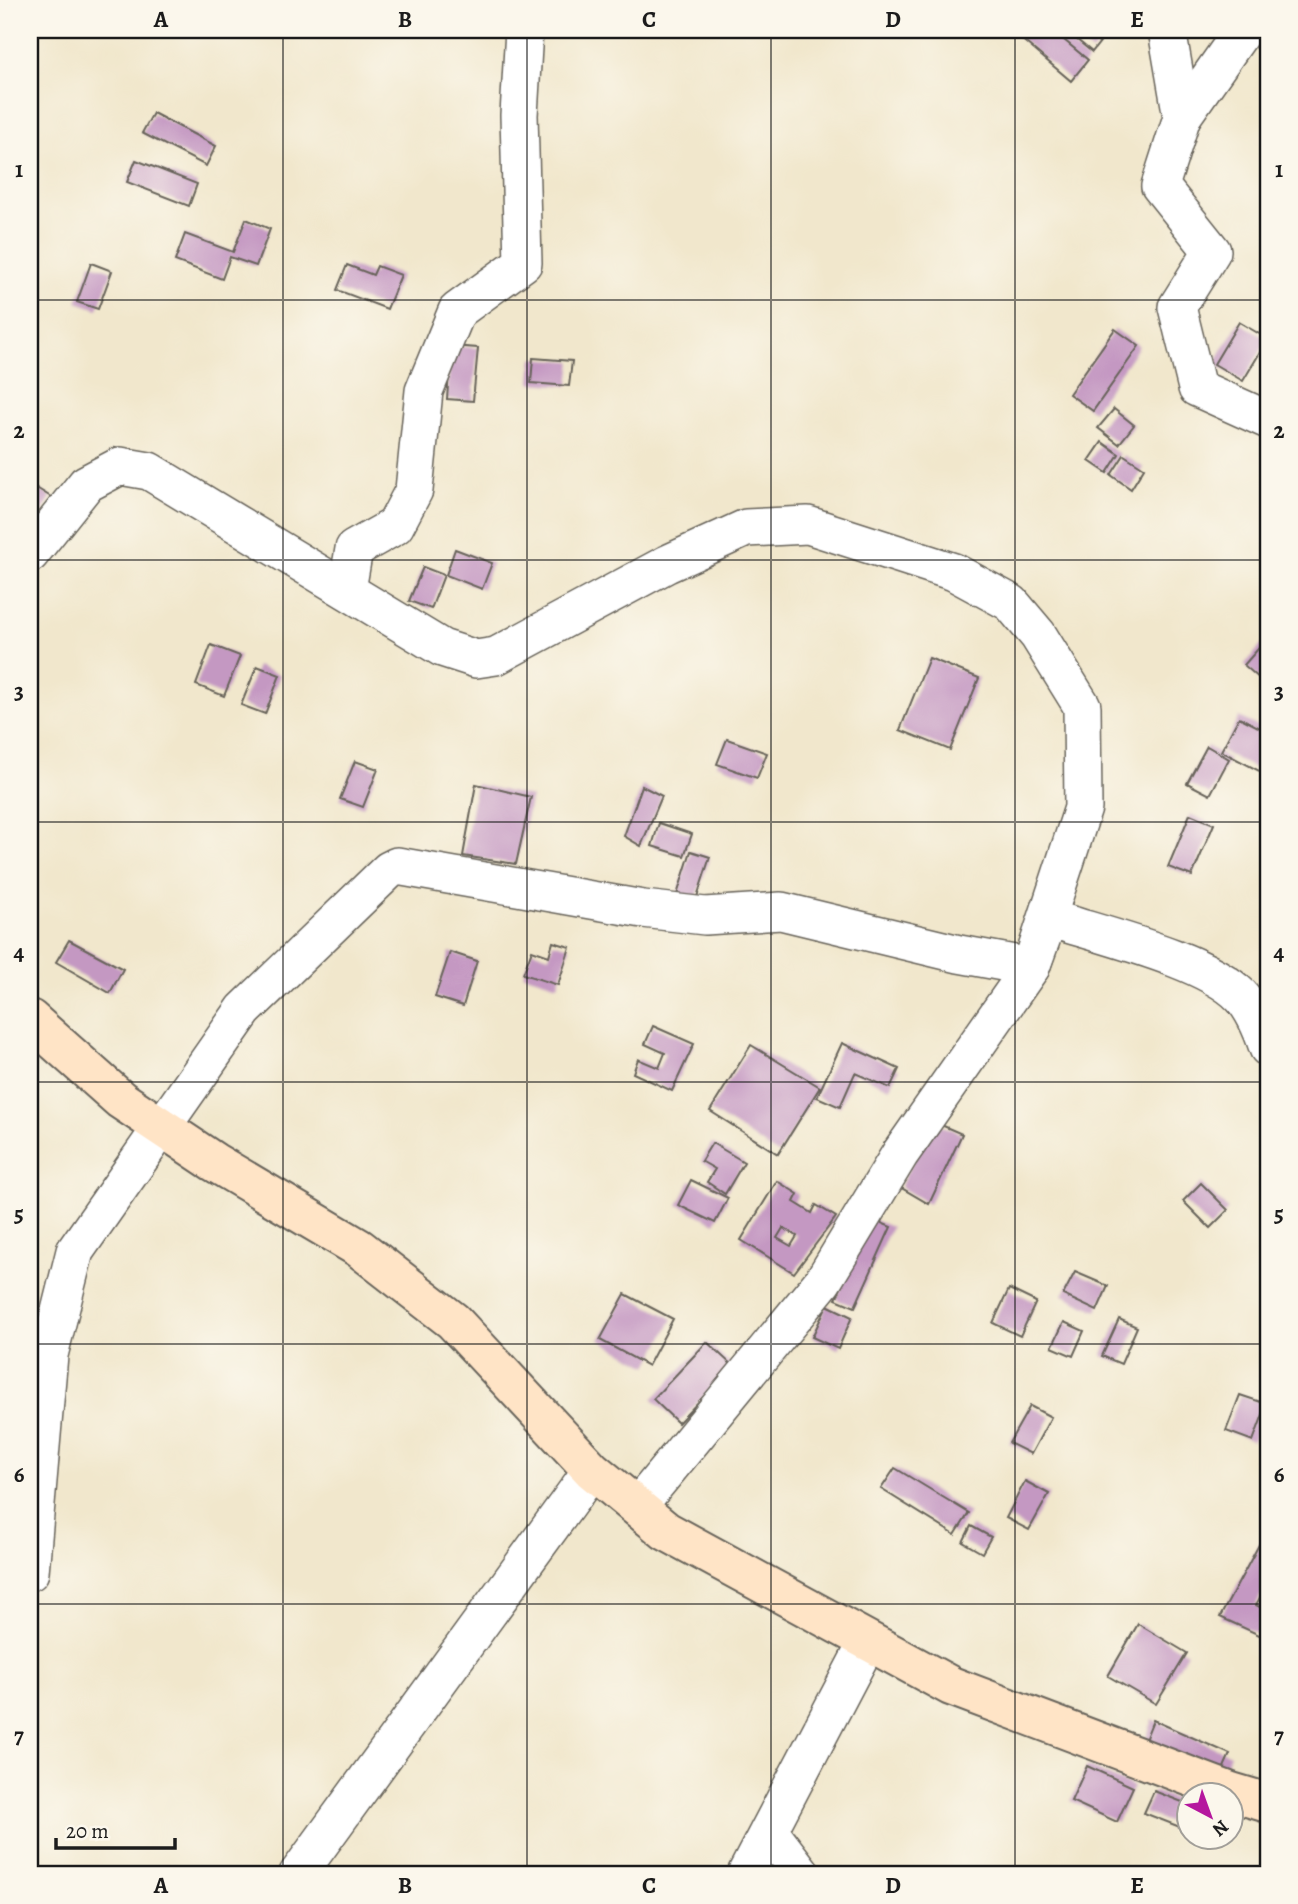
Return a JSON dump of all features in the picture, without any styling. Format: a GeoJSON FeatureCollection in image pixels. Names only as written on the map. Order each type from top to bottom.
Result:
{"type":"FeatureCollection","features":[{"type":"Feature","properties":{"kind":"street"},"geometry":{"type":"LineString","coordinates":[[347,590],[354,549],[396,526],[414,490],[424,391],[457,311],[523,263],[519,115],[524,30]]}},
{"type":"Feature","properties":{"kind":"street"},"geometry":{"type":"LineString","coordinates":[[1167,30],[1182,117]]}},
{"type":"Feature","properties":{"kind":"street"},"geometry":{"type":"LineString","coordinates":[[1243,30],[1182,117],[1160,186],[1212,251],[1177,307],[1196,388],[1268,420]]}},
{"type":"Feature","properties":{"kind":"street"},"geometry":{"type":"LineString","coordinates":[[30,554],[86,484],[120,466],[149,471],[442,648],[476,659],[496,656],[667,564],[746,528],[808,525],[954,572],[1011,603],[1038,635],[1082,706],[1083,808],[1031,967]]}},
{"type":"Feature","properties":{"kind":"street"},"geometry":{"type":"LineString","coordinates":[[30,1572],[35,1475],[49,1355],[75,1251],[244,1010],[389,870],[397,866],[643,909],[705,916],[781,911],[959,954],[1031,967]]}},
{"type":"Feature","properties":{"kind":"street"},"geometry":{"type":"LineString","coordinates":[[637,1507],[823,1281],[900,1154],[1031,967],[1049,918],[1204,969],[1241,996],[1259,1024],[1268,1048]]}},
{"type":"Feature","properties":{"kind":"street"},"geometry":{"type":"LineString","coordinates":[[30,1019],[121,1100],[214,1162],[359,1248],[453,1321],[592,1470],[666,1531],[867,1643],[951,1686],[1218,1788],[1268,1803]]}},
{"type":"Feature","properties":{"kind":"street"},"geometry":{"type":"LineString","coordinates":[[298,1874],[592,1470]]}},
{"type":"Feature","properties":{"kind":"street"},"geometry":{"type":"LineString","coordinates":[[746,1874],[867,1643]]}},
{"type":"Feature","properties":{"kind":"street"},"geometry":{"type":"LineString","coordinates":[[769,1830],[802,1874]]}},
{"type":"Feature","properties":{"kind":"building"},"geometry":{"type":"Polygon","coordinates":[[[1052,30],[1088,60],[1071,81],[1013,32],[1052,30]]]}},
{"type":"Feature","properties":{"kind":"building"},"geometry":{"type":"Polygon","coordinates":[[[1065,30],[1103,30],[1107,33],[1092,52],[1065,30]]]}},
{"type":"Feature","properties":{"kind":"building"},"geometry":{"type":"Polygon","coordinates":[[[153,113],[216,146],[206,166],[142,133],[153,113]]]}},
{"type":"Feature","properties":{"kind":"building"},"geometry":{"type":"Polygon","coordinates":[[[136,160],[197,184],[189,206],[127,182],[136,160]]]}},
{"type":"Feature","properties":{"kind":"building"},"geometry":{"type":"Polygon","coordinates":[[[246,219],[270,229],[256,266],[230,257],[222,279],[175,261],[185,234],[233,252],[246,219]]]}},
{"type":"Feature","properties":{"kind":"building"},"geometry":{"type":"Polygon","coordinates":[[[91,263],[112,271],[98,309],[77,302],[91,263]]]}},
{"type":"Feature","properties":{"kind":"building"},"geometry":{"type":"Polygon","coordinates":[[[347,265],[373,275],[377,266],[401,275],[387,309],[337,290],[347,265]]]}},
{"type":"Feature","properties":{"kind":"building"},"geometry":{"type":"Polygon","coordinates":[[[1239,322],[1268,339],[1243,381],[1214,364],[1239,322]]]}},
{"type":"Feature","properties":{"kind":"building"},"geometry":{"type":"Polygon","coordinates":[[[1115,329],[1139,346],[1093,411],[1069,394],[1115,329]]]}},
{"type":"Feature","properties":{"kind":"building"},"geometry":{"type":"Polygon","coordinates":[[[451,346],[478,348],[473,401],[447,399],[451,346]]]}},
{"type":"Feature","properties":{"kind":"building"},"geometry":{"type":"Polygon","coordinates":[[[533,358],[572,361],[569,386],[531,383],[533,358]]]}},
{"type":"Feature","properties":{"kind":"building"},"geometry":{"type":"Polygon","coordinates":[[[1114,409],[1134,425],[1119,444],[1098,428],[1114,409]]]}},
{"type":"Feature","properties":{"kind":"building"},"geometry":{"type":"Polygon","coordinates":[[[1102,442],[1119,454],[1107,473],[1089,461],[1102,442]]]}},
{"type":"Feature","properties":{"kind":"building"},"geometry":{"type":"Polygon","coordinates":[[[1124,455],[1144,468],[1131,489],[1111,475],[1124,455]]]}},
{"type":"Feature","properties":{"kind":"building"},"geometry":{"type":"Polygon","coordinates":[[[30,484],[51,497],[40,516],[30,510],[30,484]]]}},
{"type":"Feature","properties":{"kind":"building"},"geometry":{"type":"Polygon","coordinates":[[[455,549],[492,563],[482,589],[446,575],[455,549]]]}},
{"type":"Feature","properties":{"kind":"building"},"geometry":{"type":"Polygon","coordinates":[[[423,567],[444,575],[431,609],[409,601],[423,567]]]}},
{"type":"Feature","properties":{"kind":"building"},"geometry":{"type":"Polygon","coordinates":[[[1265,641],[1268,644],[1268,686],[1244,665],[1265,641]]]}},
{"type":"Feature","properties":{"kind":"building"},"geometry":{"type":"Polygon","coordinates":[[[211,645],[240,656],[224,696],[196,685],[211,645]]]}},
{"type":"Feature","properties":{"kind":"building"},"geometry":{"type":"Polygon","coordinates":[[[929,658],[979,678],[950,750],[900,730],[929,658]]]}},
{"type":"Feature","properties":{"kind":"building"},"geometry":{"type":"Polygon","coordinates":[[[257,666],[280,675],[265,714],[241,705],[257,666]]]}},
{"type":"Feature","properties":{"kind":"building"},"geometry":{"type":"Polygon","coordinates":[[[1239,717],[1268,732],[1268,763],[1263,773],[1221,751],[1239,717]]]}},
{"type":"Feature","properties":{"kind":"building"},"geometry":{"type":"Polygon","coordinates":[[[727,739],[767,753],[757,778],[717,764],[727,739]]]}},
{"type":"Feature","properties":{"kind":"building"},"geometry":{"type":"Polygon","coordinates":[[[1207,746],[1229,759],[1210,795],[1187,783],[1207,746]]]}},
{"type":"Feature","properties":{"kind":"building"},"geometry":{"type":"Polygon","coordinates":[[[355,761],[378,769],[363,807],[340,799],[355,761]]]}},
{"type":"Feature","properties":{"kind":"building"},"geometry":{"type":"Polygon","coordinates":[[[476,784],[531,797],[516,864],[463,856],[476,784]]]}},
{"type":"Feature","properties":{"kind":"building"},"geometry":{"type":"Polygon","coordinates":[[[642,786],[662,796],[641,846],[624,836],[642,786]]]}},
{"type":"Feature","properties":{"kind":"building"},"geometry":{"type":"Polygon","coordinates":[[[1190,814],[1214,824],[1192,876],[1168,867],[1190,814]]]}},
{"type":"Feature","properties":{"kind":"building"},"geometry":{"type":"Polygon","coordinates":[[[659,823],[692,834],[684,856],[652,846],[659,823]]]}},
{"type":"Feature","properties":{"kind":"building"},"geometry":{"type":"Polygon","coordinates":[[[691,851],[710,857],[696,900],[677,895],[691,851]]]}},
{"type":"Feature","properties":{"kind":"building"},"geometry":{"type":"Polygon","coordinates":[[[69,940],[123,969],[110,993],[56,962],[69,940]]]}},
{"type":"Feature","properties":{"kind":"building"},"geometry":{"type":"Polygon","coordinates":[[[553,942],[570,947],[558,985],[523,974],[532,950],[549,956],[553,942]]]}},
{"type":"Feature","properties":{"kind":"building"},"geometry":{"type":"Polygon","coordinates":[[[450,952],[477,961],[463,1006],[435,997],[450,952]]]}},
{"type":"Feature","properties":{"kind":"building"},"geometry":{"type":"Polygon","coordinates":[[[653,1026],[694,1044],[672,1091],[633,1073],[638,1059],[659,1068],[665,1053],[645,1044],[653,1026]]]}},
{"type":"Feature","properties":{"kind":"building"},"geometry":{"type":"Polygon","coordinates":[[[842,1043],[899,1069],[890,1088],[855,1073],[840,1107],[817,1097],[842,1043]]]}},
{"type":"Feature","properties":{"kind":"building"},"geometry":{"type":"Polygon","coordinates":[[[751,1045],[820,1087],[778,1154],[710,1111],[751,1045]]]}},
{"type":"Feature","properties":{"kind":"building"},"geometry":{"type":"Polygon","coordinates":[[[932,1121],[962,1134],[929,1204],[900,1187],[932,1121]]]}},
{"type":"Feature","properties":{"kind":"building"},"geometry":{"type":"Polygon","coordinates":[[[712,1143],[744,1162],[725,1194],[707,1182],[715,1169],[701,1161],[712,1143]]]}},
{"type":"Feature","properties":{"kind":"building"},"geometry":{"type":"Polygon","coordinates":[[[691,1180],[728,1198],[715,1223],[678,1205],[691,1180]]]}},
{"type":"Feature","properties":{"kind":"building"},"geometry":{"type":"Polygon","coordinates":[[[777,1181],[798,1194],[794,1202],[812,1213],[816,1205],[836,1217],[794,1273],[741,1240],[777,1181]],[[783,1228],[777,1238],[791,1246],[797,1236],[783,1228]]]}},
{"type":"Feature","properties":{"kind":"building"},"geometry":{"type":"Polygon","coordinates":[[[1201,1183],[1228,1210],[1210,1228],[1183,1201],[1201,1183]]]}},
{"type":"Feature","properties":{"kind":"building"},"geometry":{"type":"Polygon","coordinates":[[[872,1219],[891,1227],[855,1307],[836,1299],[872,1219]]]}},
{"type":"Feature","properties":{"kind":"building"},"geometry":{"type":"Polygon","coordinates":[[[1075,1272],[1108,1286],[1097,1311],[1063,1295],[1075,1272]]]}},
{"type":"Feature","properties":{"kind":"building"},"geometry":{"type":"Polygon","coordinates":[[[1009,1289],[1036,1302],[1020,1336],[993,1323],[1009,1289]]]}},
{"type":"Feature","properties":{"kind":"building"},"geometry":{"type":"Polygon","coordinates":[[[625,1294],[673,1319],[648,1366],[600,1340],[625,1294]]]}},
{"type":"Feature","properties":{"kind":"building"},"geometry":{"type":"Polygon","coordinates":[[[827,1305],[852,1317],[838,1349],[812,1337],[827,1305]]]}},
{"type":"Feature","properties":{"kind":"building"},"geometry":{"type":"Polygon","coordinates":[[[1119,1319],[1137,1327],[1121,1364],[1102,1356],[1119,1319]]]}},
{"type":"Feature","properties":{"kind":"building"},"geometry":{"type":"Polygon","coordinates":[[[1064,1322],[1084,1331],[1073,1356],[1052,1347],[1064,1322]]]}},
{"type":"Feature","properties":{"kind":"building"},"geometry":{"type":"Polygon","coordinates":[[[707,1342],[733,1366],[678,1423],[653,1399],[707,1342]]]}},
{"type":"Feature","properties":{"kind":"building"},"geometry":{"type":"Polygon","coordinates":[[[1240,1395],[1267,1404],[1253,1441],[1226,1431],[1240,1395]]]}},
{"type":"Feature","properties":{"kind":"building"},"geometry":{"type":"Polygon","coordinates":[[[1030,1406],[1051,1417],[1031,1454],[1009,1443],[1030,1406]]]}},
{"type":"Feature","properties":{"kind":"building"},"geometry":{"type":"Polygon","coordinates":[[[895,1468],[969,1513],[955,1535],[881,1489],[895,1468]]]}},
{"type":"Feature","properties":{"kind":"building"},"geometry":{"type":"Polygon","coordinates":[[[1025,1481],[1049,1494],[1029,1530],[1006,1518],[1025,1481]]]}},
{"type":"Feature","properties":{"kind":"building"},"geometry":{"type":"Polygon","coordinates":[[[971,1526],[991,1537],[982,1553],[963,1542],[971,1526]]]}},
{"type":"Feature","properties":{"kind":"building"},"geometry":{"type":"Polygon","coordinates":[[[1268,1528],[1268,1582],[1256,1605],[1268,1611],[1268,1639],[1220,1617],[1268,1528]]]}},
{"type":"Feature","properties":{"kind":"building"},"geometry":{"type":"Polygon","coordinates":[[[1138,1624],[1187,1653],[1156,1704],[1108,1676],[1138,1624]]]}},
{"type":"Feature","properties":{"kind":"building"},"geometry":{"type":"Polygon","coordinates":[[[1153,1720],[1230,1754],[1219,1779],[1143,1745],[1153,1720]]]}},
{"type":"Feature","properties":{"kind":"building"},"geometry":{"type":"Polygon","coordinates":[[[1087,1766],[1133,1787],[1117,1822],[1071,1801],[1087,1766]]]}},
{"type":"Feature","properties":{"kind":"building"},"geometry":{"type":"Polygon","coordinates":[[[1154,1791],[1176,1800],[1176,1826],[1144,1813],[1154,1791]]]}}]}
